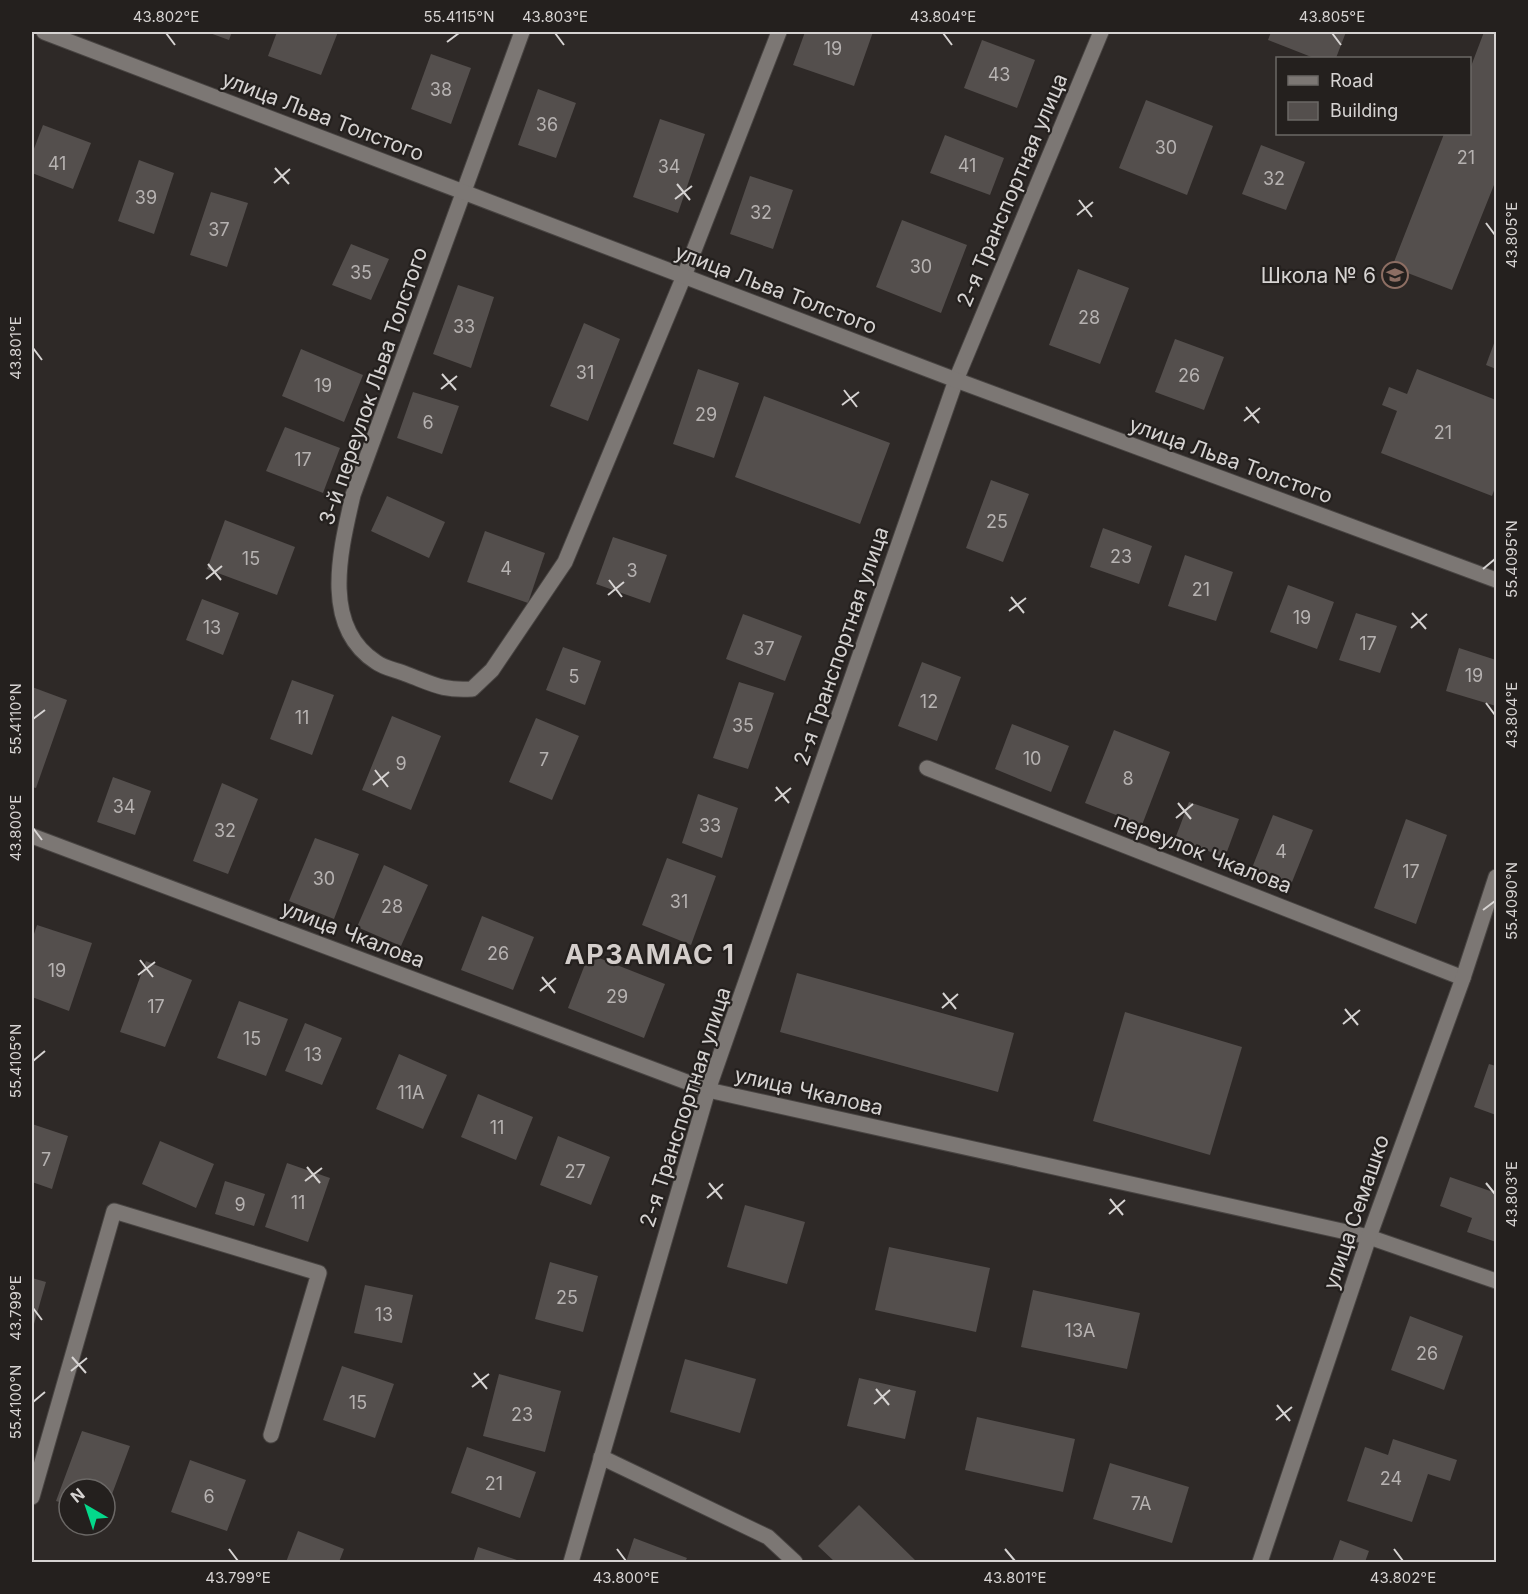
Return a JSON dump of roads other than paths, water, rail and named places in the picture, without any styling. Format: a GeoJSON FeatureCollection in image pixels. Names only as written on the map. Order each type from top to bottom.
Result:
{"type":"FeatureCollection","features":[{"type":"Feature","properties":{"kind":"street","name":"улица Льва Толстого"},"geometry":{"type":"LineString","coordinates":[[44,32],[956,380],[1497,580]]}},
{"type":"Feature","properties":{"kind":"street","name":"3-й переулок Льва Толстого"},"geometry":{"type":"LineString","coordinates":[[522,32],[353,495],[339,560],[343,620],[355,644],[376,663],[449,690],[472,689],[492,670],[566,562],[684,276],[779,32]]}},
{"type":"Feature","properties":{"kind":"street","name":"2-я Транспортная улица"},"geometry":{"type":"LineString","coordinates":[[571,1563],[708,1090],[956,380],[1101,32]]}},
{"type":"Feature","properties":{"kind":"street","name":"переулок Чкалова"},"geometry":{"type":"LineString","coordinates":[[927,768],[1463,978]]}},
{"type":"Feature","properties":{"kind":"street","name":"улица Чкалова"},"geometry":{"type":"LineString","coordinates":[[32,836],[708,1090],[1369,1237],[1497,1281]]}},
{"type":"Feature","properties":{"kind":"street","name":"улица Семашко"},"geometry":{"type":"LineString","coordinates":[[1260,1563],[1369,1237],[1463,978],[1497,877]]}},
{"type":"Feature","properties":{"kind":"street"},"geometry":{"type":"LineString","coordinates":[[32,1497],[114,1210],[319,1273],[271,1435]]}},
{"type":"Feature","properties":{"kind":"street"},"geometry":{"type":"LineString","coordinates":[[601,1457],[768,1537],[795,1563]]}},
{"type":"Feature","properties":{"kind":"place","name":"Школа № 6"},"geometry":{"type":"Point","coordinates":[1395,275]}},
{"type":"Feature","properties":{"kind":"district","name":"АРЗАМАС 1"},"geometry":{"type":"Point","coordinates":[650,954]}}]}
